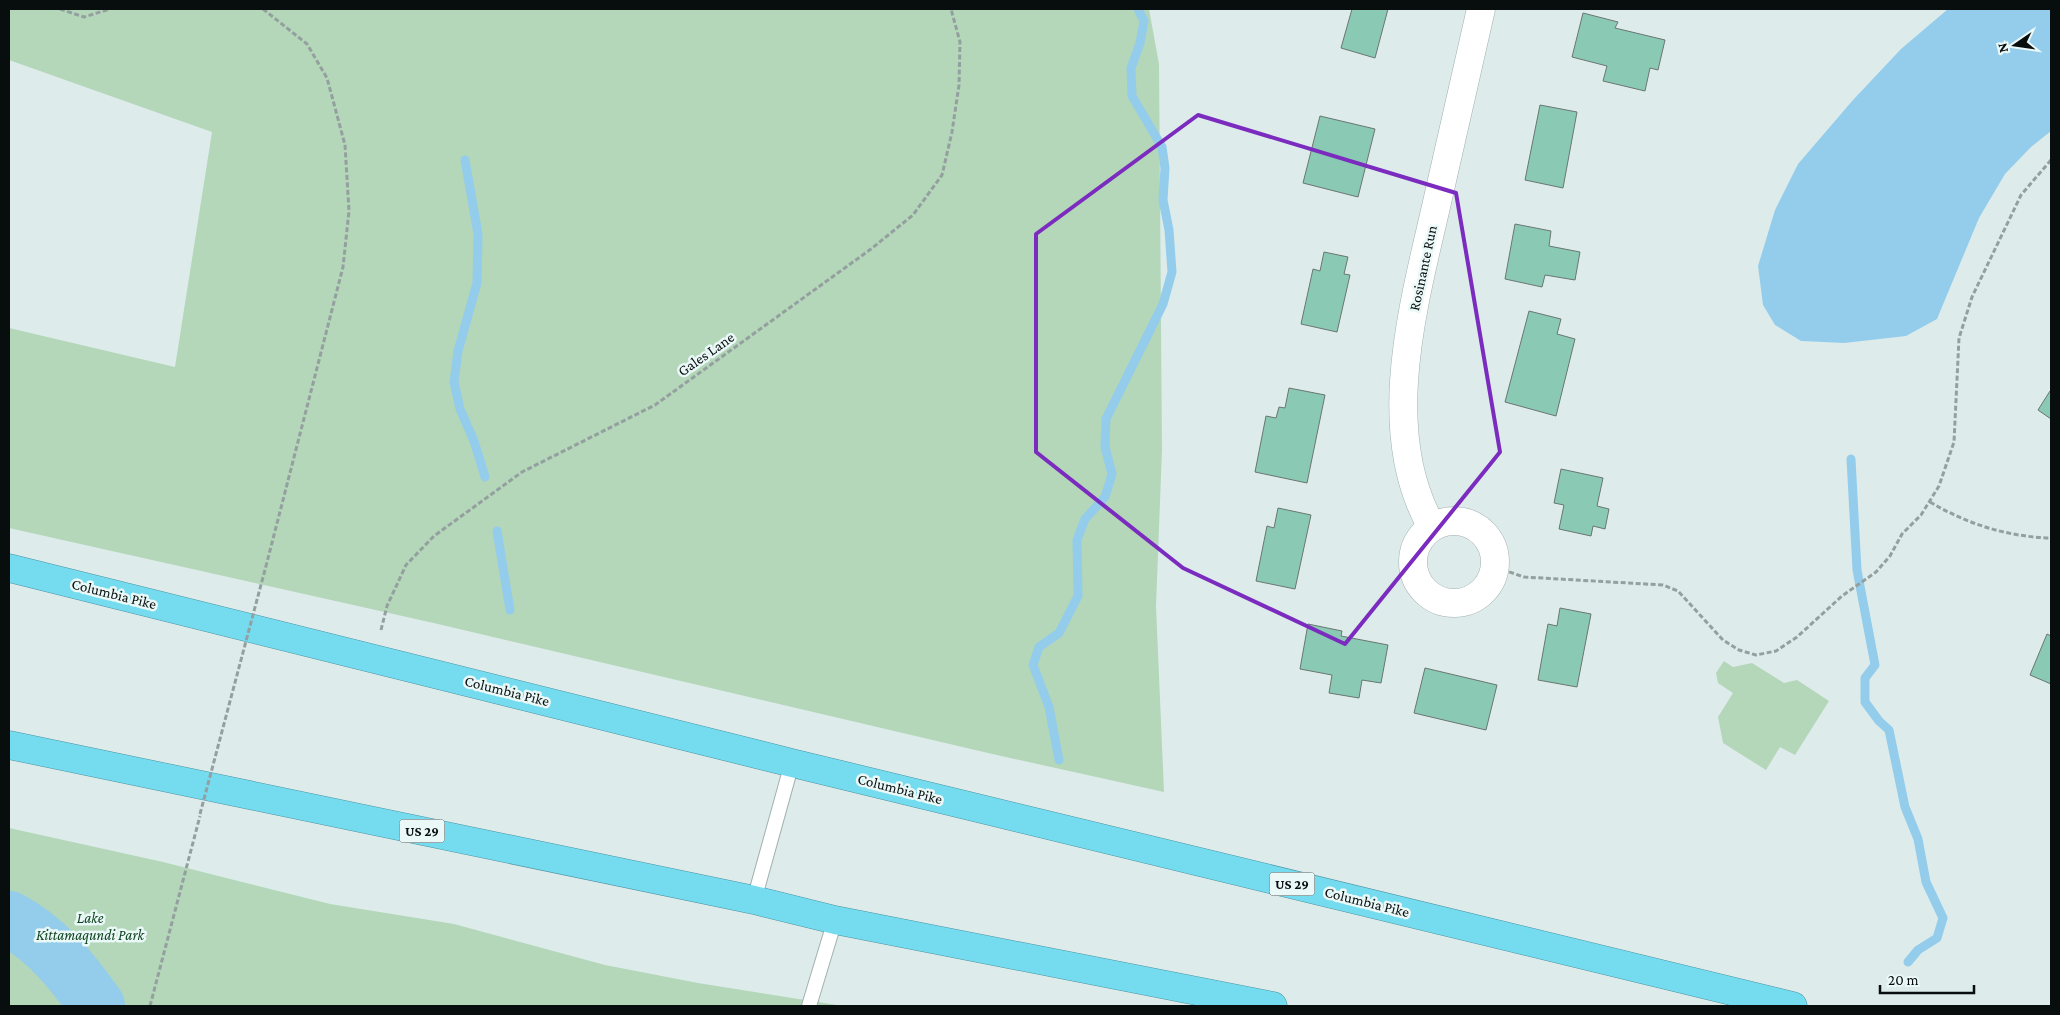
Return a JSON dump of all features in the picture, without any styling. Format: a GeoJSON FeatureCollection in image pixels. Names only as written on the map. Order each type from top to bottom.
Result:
{"type":"FeatureCollection","features":[{"type":"Feature","properties":{"kind":"highway","name":"Columbia Pike"},"geometry":{"type":"LineString","coordinates":[[9,568],[792,763],[1793,1006]]}},
{"type":"Feature","properties":{"kind":"highway","name":"US 29"},"geometry":{"type":"LineString","coordinates":[[9,745],[754,900],[835,920],[1273,1006]]}},
{"type":"Feature","properties":{"kind":"street","name":"Rosinante Run"},"geometry":{"type":"LineString","coordinates":[[1432,527],[1419,506],[1409,474],[1404,432],[1404,393],[1417,294],[1481,9]]}},
{"type":"Feature","properties":{"kind":"street"},"geometry":{"type":"LineString","coordinates":[[1456,521],[1470,524],[1483,532],[1494,550],[1495,567],[1490,582],[1478,596],[1463,602],[1449,603],[1435,598],[1425,590],[1415,575],[1413,558],[1418,543],[1432,527],[1444,522],[1456,521]]}},
{"type":"Feature","properties":{"kind":"lane"},"geometry":{"type":"LineString","coordinates":[[754,900],[792,763]]}},
{"type":"Feature","properties":{"kind":"lane"},"geometry":{"type":"LineString","coordinates":[[809,1006],[835,920]]}},
{"type":"Feature","properties":{"kind":"path"},"geometry":{"type":"LineString","coordinates":[[60,9],[84,17],[110,9]]}},
{"type":"Feature","properties":{"kind":"path"},"geometry":{"type":"LineString","coordinates":[[150,1006],[343,267],[349,211],[344,145],[327,78],[307,44],[262,9]]}},
{"type":"Feature","properties":{"kind":"path","name":"Gales Lane"},"geometry":{"type":"LineString","coordinates":[[374,658],[387,606],[406,565],[434,536],[522,472],[655,405],[863,254],[913,215],[942,175],[952,132],[959,85],[960,42],[952,9]]}},
{"type":"Feature","properties":{"kind":"path"},"geometry":{"type":"LineString","coordinates":[[1495,567],[1524,577],[1662,585],[1678,591],[1723,640],[1739,650],[1756,655],[1776,651],[1797,637],[1842,596],[1876,572],[1890,556],[1902,534],[1921,515],[1939,486],[1954,442],[1959,338],[1972,297],[2021,195],[2051,160]]}},
{"type":"Feature","properties":{"kind":"path"},"geometry":{"type":"LineString","coordinates":[[1930,502],[1952,515],[1987,529],[2051,538]]}},
{"type":"Feature","properties":{"kind":"highlighted area"},"geometry":{"type":"Polygon","coordinates":[[[1198,115],[1456,193],[1500,452],[1345,644],[1183,568],[1036,452],[1036,234],[1198,115]]]}},
{"type":"Feature","properties":{"kind":"green space"},"geometry":{"type":"Polygon","coordinates":[[[9,9],[1149,9],[1159,64],[1162,450],[1156,606],[1164,792],[988,753],[438,624],[9,528],[9,328],[175,367],[212,132],[9,60],[9,9]]]}},
{"type":"Feature","properties":{"kind":"green space"},"geometry":{"type":"Polygon","coordinates":[[[1724,661],[1733,667],[1752,663],[1784,683],[1797,680],[1829,701],[1795,755],[1780,747],[1766,770],[1723,743],[1718,717],[1733,693],[1718,683],[1716,673],[1724,661]]]}},
{"type":"Feature","properties":{"kind":"green space","name":"Lake Kittamaqundi Park"},"geometry":{"type":"Polygon","coordinates":[[[9,828],[163,862],[330,904],[454,924],[605,965],[698,983],[837,1005],[9,1006],[9,828]]]}},
{"type":"Feature","properties":{"kind":"water"},"geometry":{"type":"Polygon","coordinates":[[[1948,9],[2051,9],[2051,131],[2031,147],[2005,174],[1979,218],[1937,319],[1906,336],[1844,343],[1801,341],[1775,325],[1763,305],[1758,266],[1775,210],[1798,164],[1853,100],[1901,49],[1948,9]]]}},
{"type":"Feature","properties":{"kind":"building"},"geometry":{"type":"Polygon","coordinates":[[[1352,9],[1388,9],[1375,58],[1341,48],[1352,9]]]}},
{"type":"Feature","properties":{"kind":"building"},"geometry":{"type":"Polygon","coordinates":[[[1583,13],[1618,22],[1615,28],[1665,40],[1658,70],[1650,68],[1645,91],[1603,81],[1607,66],[1572,57],[1583,13]]]}},
{"type":"Feature","properties":{"kind":"building"},"geometry":{"type":"Polygon","coordinates":[[[1540,105],[1577,112],[1563,188],[1525,180],[1540,105]]]}},
{"type":"Feature","properties":{"kind":"building"},"geometry":{"type":"Polygon","coordinates":[[[1320,116],[1375,129],[1358,197],[1303,183],[1320,116]]]}},
{"type":"Feature","properties":{"kind":"building"},"geometry":{"type":"Polygon","coordinates":[[[1515,224],[1551,231],[1549,246],[1580,252],[1575,280],[1545,275],[1542,287],[1505,279],[1515,224]]]}},
{"type":"Feature","properties":{"kind":"building"},"geometry":{"type":"Polygon","coordinates":[[[1324,252],[1348,257],[1344,274],[1350,275],[1337,332],[1301,324],[1313,269],[1320,271],[1324,252]]]}},
{"type":"Feature","properties":{"kind":"building"},"geometry":{"type":"Polygon","coordinates":[[[1529,311],[1561,319],[1557,334],[1575,339],[1556,416],[1505,402],[1529,311]]]}},
{"type":"Feature","properties":{"kind":"building"},"geometry":{"type":"Polygon","coordinates":[[[1289,388],[1325,395],[1307,483],[1255,472],[1266,416],[1276,418],[1279,407],[1285,408],[1289,388]]]}},
{"type":"Feature","properties":{"kind":"building"},"geometry":{"type":"Polygon","coordinates":[[[2051,392],[2051,419],[2038,410],[2051,392]]]}},
{"type":"Feature","properties":{"kind":"building"},"geometry":{"type":"Polygon","coordinates":[[[1561,469],[1603,478],[1597,506],[1609,509],[1605,529],[1593,526],[1591,536],[1559,529],[1564,505],[1554,503],[1561,469]]]}},
{"type":"Feature","properties":{"kind":"building"},"geometry":{"type":"Polygon","coordinates":[[[1278,508],[1311,515],[1295,589],[1256,581],[1267,526],[1274,528],[1278,508]]]}},
{"type":"Feature","properties":{"kind":"building"},"geometry":{"type":"Polygon","coordinates":[[[1560,608],[1591,614],[1577,687],[1538,680],[1548,624],[1557,626],[1560,608]]]}},
{"type":"Feature","properties":{"kind":"building"},"geometry":{"type":"Polygon","coordinates":[[[1308,624],[1342,631],[1341,636],[1388,645],[1381,683],[1362,680],[1359,698],[1329,693],[1332,675],[1300,669],[1308,624]]]}},
{"type":"Feature","properties":{"kind":"building"},"geometry":{"type":"Polygon","coordinates":[[[2047,634],[2051,636],[2051,684],[2030,675],[2047,634]]]}},
{"type":"Feature","properties":{"kind":"building"},"geometry":{"type":"Polygon","coordinates":[[[1425,668],[1497,685],[1486,730],[1414,713],[1425,668]]]}},
{"type":"Feature","properties":{"kind":"waterway"},"geometry":{"type":"LineString","coordinates":[[1059,760],[1049,707],[1033,665],[1039,647],[1059,633],[1078,596],[1077,540],[1085,519],[1105,497],[1112,474],[1105,447],[1106,419],[1163,304],[1172,272],[1169,230],[1163,200],[1165,168],[1162,147],[1132,96],[1131,68],[1140,43],[1144,21],[1138,9]]}},
{"type":"Feature","properties":{"kind":"waterway"},"geometry":{"type":"LineString","coordinates":[[465,160],[478,234],[477,283],[458,351],[454,382],[460,409],[474,441],[485,477]]}},
{"type":"Feature","properties":{"kind":"waterway"},"geometry":{"type":"LineString","coordinates":[[1851,459],[1857,570],[1875,665],[1865,678],[1865,702],[1879,721],[1889,730],[1905,807],[1918,839],[1926,882],[1943,918],[1937,938],[1918,950],[1908,962]]}},
{"type":"Feature","properties":{"kind":"waterway"},"geometry":{"type":"LineString","coordinates":[[497,531],[510,610]]}},
{"type":"Feature","properties":{"kind":"waterway"},"geometry":{"type":"LineString","coordinates":[[9,919],[47,946],[97,1006]]}}]}
